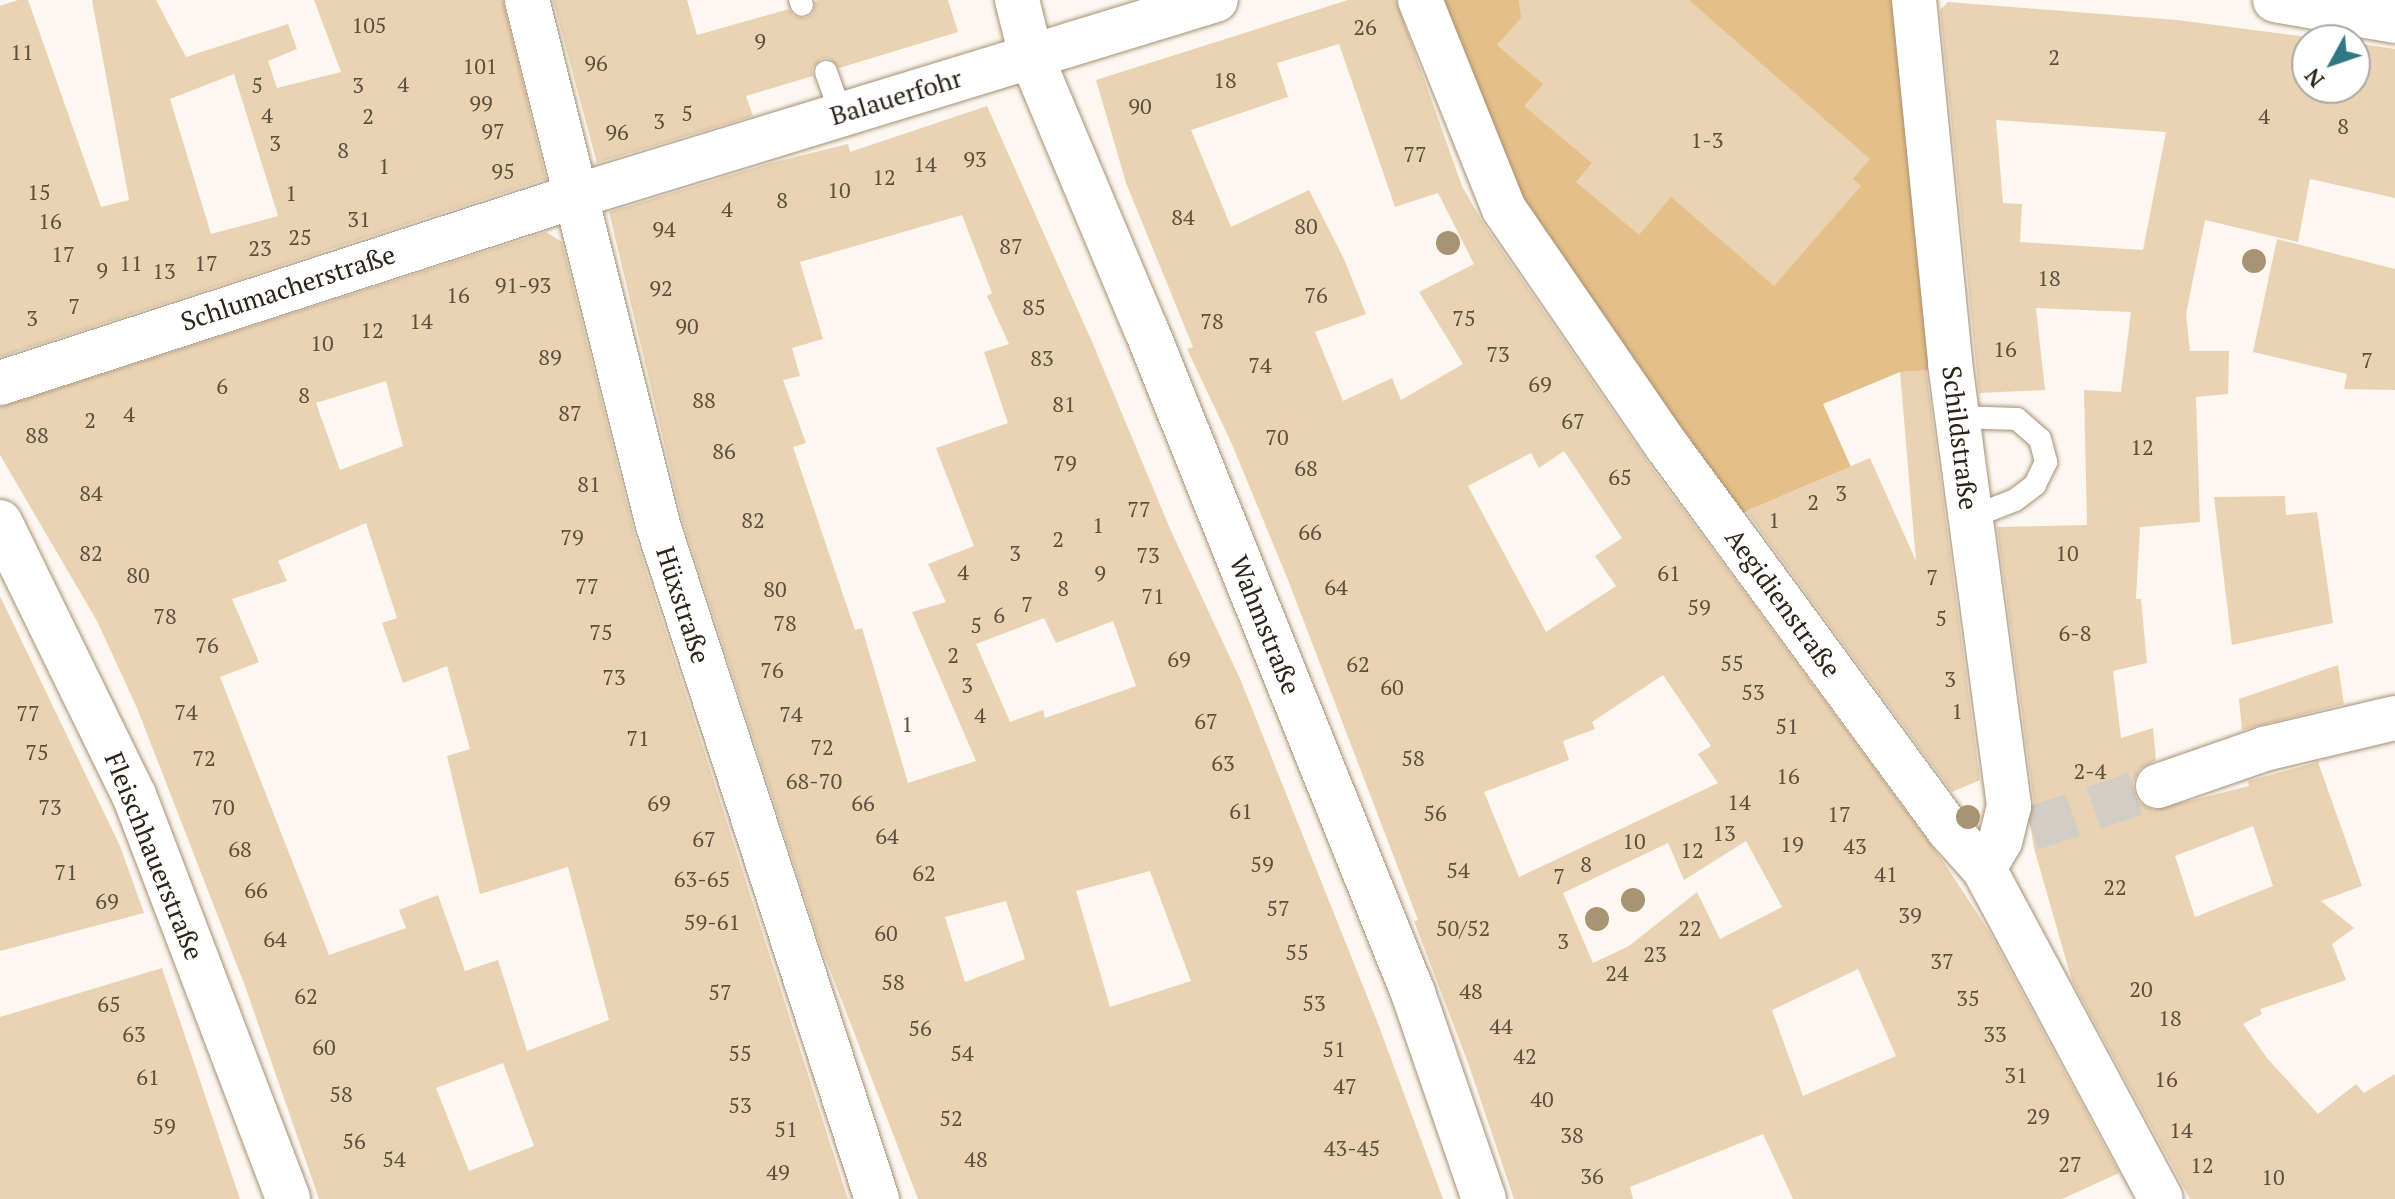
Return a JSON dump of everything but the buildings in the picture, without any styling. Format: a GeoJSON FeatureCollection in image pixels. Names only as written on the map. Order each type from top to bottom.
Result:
{"type":"FeatureCollection","features":[{"type":"Feature","properties":{"kind":"street","name":"Hüxstraße"},"geometry":{"type":"LineString","coordinates":[[527,0],[658,525],[877,1199]]}},
{"type":"Feature","properties":{"kind":"street","name":"Wahmstraße"},"geometry":{"type":"LineString","coordinates":[[1017,0],[1031,56],[1146,329],[1413,993],[1484,1199]]}},
{"type":"Feature","properties":{"kind":"street","name":"Balauerfohr"},"geometry":{"type":"LineString","coordinates":[[576,196],[1216,0]]}},
{"type":"Feature","properties":{"kind":"street","name":"Aegidienstraße"},"geometry":{"type":"LineString","coordinates":[[1420,0],[1504,209],[1667,446],[1940,819],[2005,846],[2159,1197]]}},
{"type":"Feature","properties":{"kind":"street","name":"Schildstraße"},"geometry":{"type":"LineString","coordinates":[[1914,0],[1957,417],[2009,806],[2005,846]]}},
{"type":"Feature","properties":{"kind":"street"},"geometry":{"type":"LineString","coordinates":[[2275,0],[2395,21]]}},
{"type":"Feature","properties":{"kind":"street","name":"Schlumacherstraße"},"geometry":{"type":"LineString","coordinates":[[0,383],[576,196]]}},
{"type":"Feature","properties":{"kind":"street","name":"Fleischhauerstraße"},"geometry":{"type":"LineString","coordinates":[[0,522],[134,795],[288,1199]]}},
{"type":"Feature","properties":{"kind":"street"},"geometry":{"type":"LineString","coordinates":[[2158,786],[2264,749],[2395,718]]}},
{"type":"Feature","properties":{"kind":"lane"},"geometry":{"type":"LineString","coordinates":[[826,72],[841,114]]}},
{"type":"Feature","properties":{"kind":"lane"},"geometry":{"type":"LineString","coordinates":[[1957,417],[2017,419],[2040,439],[2046,462],[2035,485],[2015,500],[1970,518]]}},
{"type":"Feature","properties":{"kind":"shaded area"},"geometry":{"type":"Polygon","coordinates":[[[1437,0],[1895,0],[1934,370],[1900,372],[1823,404],[1851,467],[1742,513],[1670,421],[1514,185],[1437,0]]]}},
{"type":"Feature","properties":{"kind":"tunnel"},"geometry":{"type":"LineString","coordinates":[[2031,829],[2158,786]]}}]}
